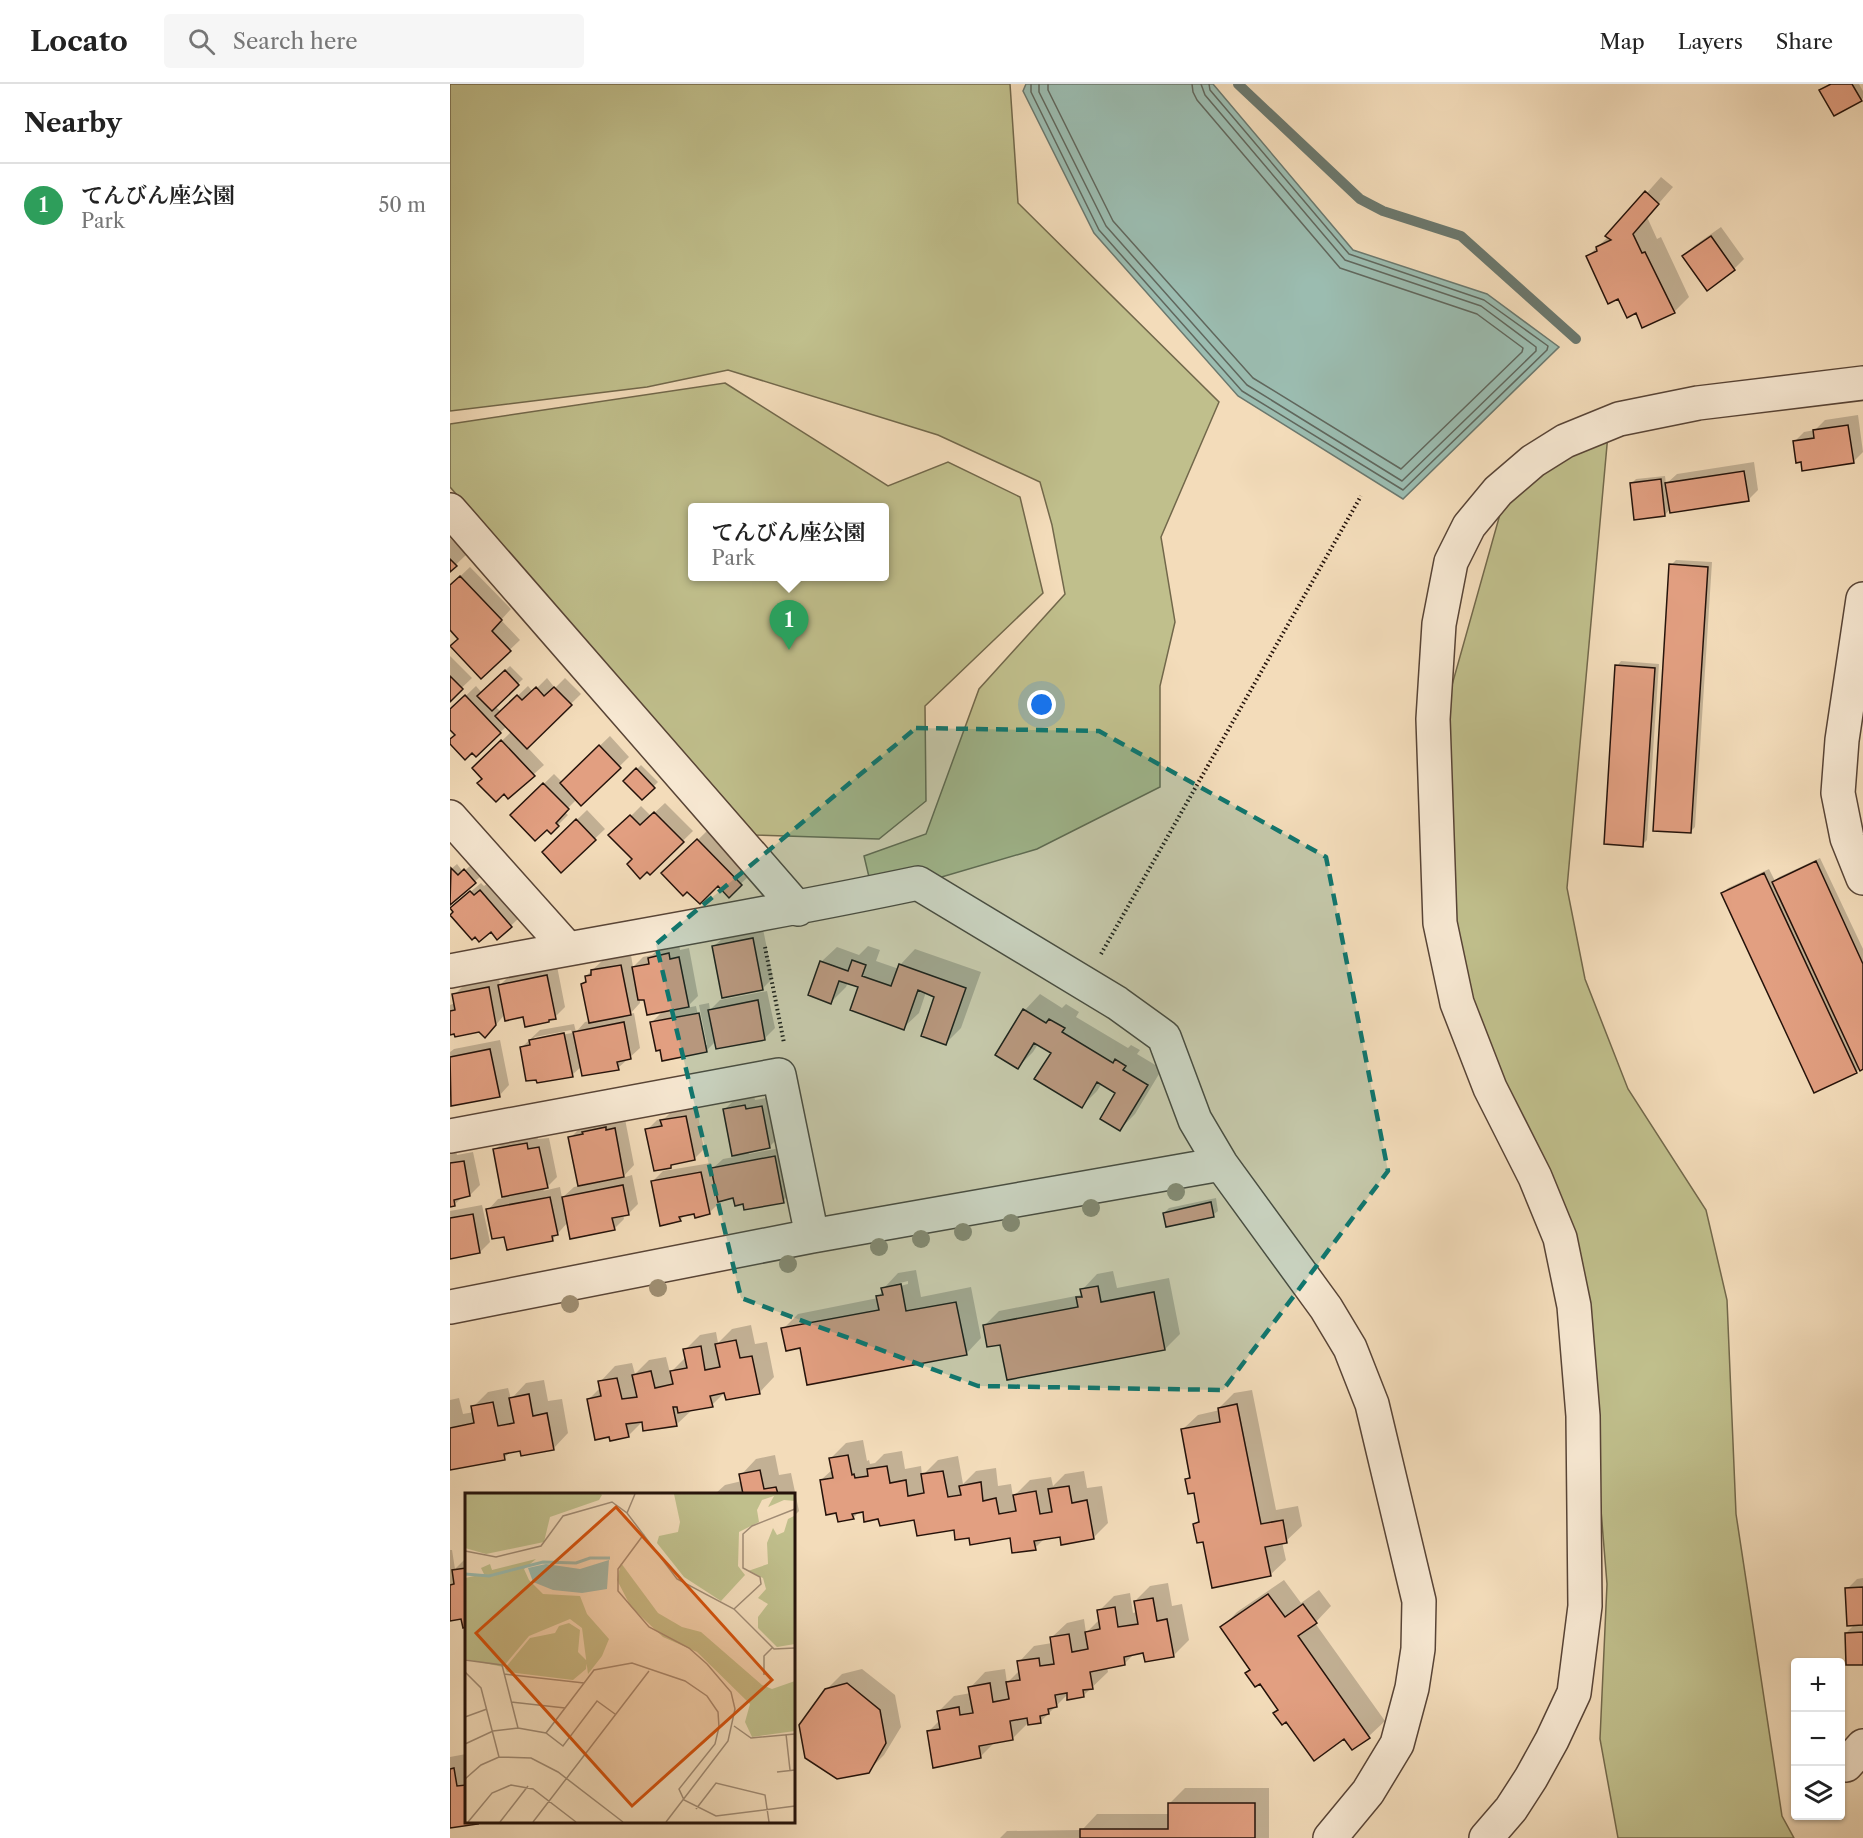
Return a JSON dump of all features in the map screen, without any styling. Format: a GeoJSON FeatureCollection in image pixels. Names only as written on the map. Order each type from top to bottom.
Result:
{"type":"FeatureCollection","features":[{"type":"Feature","properties":{"kind":"street"},"geometry":{"type":"LineString","coordinates":[[1486,1838],[1511,1809],[1531,1778],[1574,1693],[1585,1606],[1583,1416],[1574,1306],[1560,1238],[1535,1177],[1490,1088],[1457,1003],[1440,922],[1433,719],[1439,624],[1450,562],[1469,526],[1498,491],[1533,461],[1565,441],[1619,419],[1698,403],[1863,382]]}},
{"type":"Feature","properties":{"kind":"street"},"geometry":{"type":"LineString","coordinates":[[450,510],[798,909]]}},
{"type":"Feature","properties":{"kind":"street"},"geometry":{"type":"LineString","coordinates":[[1863,599],[1842,740],[1838,793],[1846,838],[1863,878]]}},
{"type":"Feature","properties":{"kind":"street"},"geometry":{"type":"LineString","coordinates":[[450,817],[567,948]]}},
{"type":"Feature","properties":{"kind":"street"},"geometry":{"type":"LineString","coordinates":[[450,971],[567,948],[798,909],[918,883],[1117,1003],[1164,1037],[1195,1120],[1221,1164],[1326,1308],[1350,1348],[1372,1404],[1419,1602],[1418,1649],[1412,1688],[1397,1743],[1368,1792],[1330,1838]]}},
{"type":"Feature","properties":{"kind":"street"},"geometry":{"type":"LineString","coordinates":[[450,1136],[779,1075],[812,1236]]}},
{"type":"Feature","properties":{"kind":"street"},"geometry":{"type":"LineString","coordinates":[[450,1307],[812,1236],[1221,1164]]}},
{"type":"Feature","properties":{"kind":"path"},"geometry":{"type":"LineString","coordinates":[[1084,983],[1361,496]]}},
{"type":"Feature","properties":{"kind":"path"},"geometry":{"type":"LineString","coordinates":[[759,915],[786,1052],[779,1075]]}},
{"type":"Feature","properties":{"kind":"highlighted area"},"geometry":{"type":"Polygon","coordinates":[[[916,728],[1099,731],[1326,857],[1388,1171],[1223,1390],[978,1386],[741,1298],[656,944],[916,728]]]}},
{"type":"Feature","properties":{"kind":"shaded area"},"geometry":{"type":"Polygon","coordinates":[[[450,84],[1010,84],[1018,203],[1219,402],[1161,537],[1175,622],[1160,686],[1160,787],[1037,849],[928,881],[869,877],[864,856],[926,834],[979,689],[1065,594],[1052,525],[1040,482],[938,435],[728,370],[647,387],[450,411],[450,84]]]}},
{"type":"Feature","properties":{"kind":"shaded area"},"geometry":{"type":"Polygon","coordinates":[[[725,383],[888,486],[948,462],[1020,497],[1043,593],[925,706],[926,801],[879,839],[756,835],[450,487],[450,424],[725,383]]]}},
{"type":"Feature","properties":{"kind":"shaded area"},"geometry":{"type":"Polygon","coordinates":[[[1609,423],[1567,888],[1585,979],[1628,1089],[1706,1210],[1727,1300],[1736,1514],[1782,1816],[1794,1838],[1618,1838],[1600,1739],[1607,1584],[1584,1302],[1472,1048],[1443,880],[1443,717],[1504,500],[1609,423]]]}},
{"type":"Feature","properties":{"kind":"water"},"geometry":{"type":"Polygon","coordinates":[[[1026,84],[1213,84],[1353,250],[1487,294],[1559,347],[1403,499],[1238,396],[1094,233],[1023,91],[1026,84]]]}},
{"type":"Feature","properties":{"kind":"building"},"geometry":{"type":"Polygon","coordinates":[[[1831,84],[1852,84],[1862,101],[1834,116],[1819,90],[1831,84]]]}},
{"type":"Feature","properties":{"kind":"building"},"geometry":{"type":"Polygon","coordinates":[[[1645,191],[1659,204],[1633,234],[1642,253],[1645,252],[1675,313],[1642,328],[1636,313],[1627,318],[1618,299],[1608,304],[1586,256],[1597,251],[1596,247],[1611,240],[1605,236],[1645,191]]]}},
{"type":"Feature","properties":{"kind":"building"},"geometry":{"type":"Polygon","coordinates":[[[1711,236],[1735,270],[1707,291],[1682,256],[1711,236]]]}},
{"type":"Feature","properties":{"kind":"building"},"geometry":{"type":"Polygon","coordinates":[[[1848,425],[1854,463],[1802,471],[1801,462],[1796,463],[1793,441],[1814,438],[1813,430],[1848,425]]]}},
{"type":"Feature","properties":{"kind":"building"},"geometry":{"type":"Polygon","coordinates":[[[1744,471],[1749,501],[1670,513],[1665,483],[1744,471]]]}},
{"type":"Feature","properties":{"kind":"building"},"geometry":{"type":"Polygon","coordinates":[[[1661,479],[1665,516],[1634,520],[1630,483],[1661,479]]]}},
{"type":"Feature","properties":{"kind":"building"},"geometry":{"type":"Polygon","coordinates":[[[450,559],[457,566],[450,572],[450,559]]]}},
{"type":"Feature","properties":{"kind":"building"},"geometry":{"type":"Polygon","coordinates":[[[1669,564],[1708,567],[1691,833],[1653,831],[1669,564]]]}},
{"type":"Feature","properties":{"kind":"building"},"geometry":{"type":"Polygon","coordinates":[[[460,576],[502,620],[492,631],[511,651],[481,679],[450,646],[458,639],[450,630],[450,585],[460,576]]]}},
{"type":"Feature","properties":{"kind":"building"},"geometry":{"type":"Polygon","coordinates":[[[1615,665],[1655,668],[1643,847],[1604,844],[1615,665]]]}},
{"type":"Feature","properties":{"kind":"building"},"geometry":{"type":"Polygon","coordinates":[[[505,670],[519,685],[492,711],[477,696],[505,670]]]}},
{"type":"Feature","properties":{"kind":"building"},"geometry":{"type":"Polygon","coordinates":[[[450,676],[463,689],[450,702],[450,676]]]}},
{"type":"Feature","properties":{"kind":"building"},"geometry":{"type":"Polygon","coordinates":[[[536,687],[544,696],[554,687],[572,705],[527,749],[495,716],[517,695],[522,700],[536,687]]]}},
{"type":"Feature","properties":{"kind":"building"},"geometry":{"type":"Polygon","coordinates":[[[465,695],[501,733],[476,757],[472,753],[465,760],[450,744],[450,739],[455,735],[450,730],[450,709],[465,695]]]}},
{"type":"Feature","properties":{"kind":"building"},"geometry":{"type":"Polygon","coordinates":[[[501,740],[535,776],[508,799],[504,794],[496,802],[477,783],[482,779],[472,768],[501,740]]]}},
{"type":"Feature","properties":{"kind":"building"},"geometry":{"type":"Polygon","coordinates":[[[599,745],[621,768],[581,806],[560,783],[599,745]]]}},
{"type":"Feature","properties":{"kind":"building"},"geometry":{"type":"Polygon","coordinates":[[[636,768],[655,788],[642,800],[623,781],[636,768]]]}},
{"type":"Feature","properties":{"kind":"building"},"geometry":{"type":"Polygon","coordinates":[[[543,783],[569,809],[556,823],[559,826],[551,834],[547,830],[535,841],[510,815],[543,783]]]}},
{"type":"Feature","properties":{"kind":"building"},"geometry":{"type":"Polygon","coordinates":[[[654,812],[684,842],[650,875],[647,872],[640,879],[627,864],[632,859],[608,835],[630,815],[640,825],[654,812]]]}},
{"type":"Feature","properties":{"kind":"building"},"geometry":{"type":"Polygon","coordinates":[[[576,819],[596,840],[561,873],[542,852],[576,819]]]}},
{"type":"Feature","properties":{"kind":"building"},"geometry":{"type":"Polygon","coordinates":[[[697,839],[742,885],[729,898],[718,886],[700,904],[687,892],[683,896],[661,873],[697,839]]]}},
{"type":"Feature","properties":{"kind":"building"},"geometry":{"type":"Polygon","coordinates":[[[1816,861],[1863,964],[1863,1069],[1860,1071],[1772,882],[1816,861]]]}},
{"type":"Feature","properties":{"kind":"building"},"geometry":{"type":"Polygon","coordinates":[[[451,868],[458,875],[464,869],[476,883],[450,905],[451,868]]]}},
{"type":"Feature","properties":{"kind":"building"},"geometry":{"type":"Polygon","coordinates":[[[1764,873],[1857,1073],[1814,1093],[1721,893],[1764,873]]]}},
{"type":"Feature","properties":{"kind":"building"},"geometry":{"type":"Polygon","coordinates":[[[480,890],[512,927],[497,940],[491,932],[479,942],[475,937],[472,940],[450,915],[453,912],[450,908],[470,891],[474,895],[480,890]]]}},
{"type":"Feature","properties":{"kind":"building"},"geometry":{"type":"Polygon","coordinates":[[[753,938],[763,990],[722,998],[712,946],[753,938]]]}},
{"type":"Feature","properties":{"kind":"building"},"geometry":{"type":"Polygon","coordinates":[[[669,953],[670,959],[679,957],[689,1007],[647,1015],[644,1000],[638,1000],[632,967],[649,964],[648,958],[669,953]]]}},
{"type":"Feature","properties":{"kind":"building"},"geometry":{"type":"Polygon","coordinates":[[[852,960],[866,965],[862,976],[891,986],[899,964],[966,988],[946,1045],[921,1036],[934,997],[918,990],[904,1030],[850,1010],[858,987],[839,981],[831,1004],[808,995],[820,961],[848,971],[852,960]]]}},
{"type":"Feature","properties":{"kind":"building"},"geometry":{"type":"Polygon","coordinates":[[[621,965],[631,1015],[589,1023],[581,984],[586,982],[585,976],[591,975],[591,970],[621,965]]]}},
{"type":"Feature","properties":{"kind":"building"},"geometry":{"type":"Polygon","coordinates":[[[547,975],[556,1019],[525,1027],[523,1017],[505,1021],[498,985],[547,975]]]}},
{"type":"Feature","properties":{"kind":"building"},"geometry":{"type":"Polygon","coordinates":[[[489,987],[496,1025],[485,1038],[479,1032],[455,1037],[454,1034],[450,1035],[450,1011],[455,1010],[452,994],[489,987]]]}},
{"type":"Feature","properties":{"kind":"building"},"geometry":{"type":"Polygon","coordinates":[[[758,1000],[765,1040],[716,1049],[708,1010],[758,1000]]]}},
{"type":"Feature","properties":{"kind":"building"},"geometry":{"type":"Polygon","coordinates":[[[1023,1009],[1046,1023],[1049,1019],[1065,1028],[1062,1032],[1113,1063],[1115,1059],[1126,1066],[1123,1070],[1148,1085],[1120,1131],[1100,1119],[1115,1093],[1097,1082],[1082,1108],[1034,1079],[1051,1053],[1034,1043],[1018,1069],[995,1055],[1023,1009]]]}},
{"type":"Feature","properties":{"kind":"building"},"geometry":{"type":"Polygon","coordinates":[[[699,1013],[707,1052],[662,1061],[660,1050],[656,1051],[650,1022],[699,1013]]]}},
{"type":"Feature","properties":{"kind":"building"},"geometry":{"type":"Polygon","coordinates":[[[624,1022],[631,1059],[617,1062],[619,1070],[582,1076],[573,1032],[624,1022]]]}},
{"type":"Feature","properties":{"kind":"building"},"geometry":{"type":"Polygon","coordinates":[[[564,1033],[573,1077],[537,1083],[536,1080],[526,1081],[520,1047],[530,1045],[529,1040],[564,1033]]]}},
{"type":"Feature","properties":{"kind":"building"},"geometry":{"type":"Polygon","coordinates":[[[490,1049],[500,1097],[451,1106],[450,1057],[490,1049]]]}},
{"type":"Feature","properties":{"kind":"building"},"geometry":{"type":"Polygon","coordinates":[[[745,1105],[746,1109],[762,1106],[770,1148],[732,1156],[723,1109],[745,1105]]]}},
{"type":"Feature","properties":{"kind":"building"},"geometry":{"type":"Polygon","coordinates":[[[686,1116],[695,1160],[654,1171],[645,1129],[662,1126],[660,1120],[686,1116]]]}},
{"type":"Feature","properties":{"kind":"building"},"geometry":{"type":"Polygon","coordinates":[[[606,1127],[606,1130],[615,1128],[624,1177],[578,1186],[568,1137],[606,1127]]]}},
{"type":"Feature","properties":{"kind":"building"},"geometry":{"type":"Polygon","coordinates":[[[527,1143],[528,1149],[539,1147],[548,1188],[502,1197],[493,1149],[527,1143]]]}},
{"type":"Feature","properties":{"kind":"building"},"geometry":{"type":"Polygon","coordinates":[[[775,1156],[784,1203],[744,1210],[743,1204],[735,1206],[733,1198],[718,1202],[711,1168],[775,1156]]]}},
{"type":"Feature","properties":{"kind":"building"},"geometry":{"type":"Polygon","coordinates":[[[464,1161],[470,1196],[454,1200],[455,1206],[450,1207],[450,1163],[464,1161]]]}},
{"type":"Feature","properties":{"kind":"building"},"geometry":{"type":"Polygon","coordinates":[[[701,1172],[710,1214],[695,1218],[694,1214],[679,1217],[681,1221],[660,1226],[651,1181],[701,1172]]]}},
{"type":"Feature","properties":{"kind":"building"},"geometry":{"type":"Polygon","coordinates":[[[623,1185],[629,1215],[612,1218],[615,1230],[570,1239],[562,1197],[623,1185]]]}},
{"type":"Feature","properties":{"kind":"building"},"geometry":{"type":"Polygon","coordinates":[[[550,1197],[558,1235],[552,1236],[553,1241],[507,1250],[504,1237],[492,1239],[486,1209],[550,1197]]]}},
{"type":"Feature","properties":{"kind":"building"},"geometry":{"type":"Polygon","coordinates":[[[1211,1202],[1214,1217],[1166,1227],[1163,1213],[1211,1202]]]}},
{"type":"Feature","properties":{"kind":"building"},"geometry":{"type":"Polygon","coordinates":[[[473,1214],[480,1253],[450,1259],[450,1218],[473,1214]]]}},
{"type":"Feature","properties":{"kind":"building"},"geometry":{"type":"Polygon","coordinates":[[[901,1284],[906,1311],[956,1302],[967,1355],[807,1385],[800,1348],[786,1351],[781,1328],[879,1310],[876,1296],[883,1295],[881,1288],[901,1284]]]}},
{"type":"Feature","properties":{"kind":"building"},"geometry":{"type":"Polygon","coordinates":[[[1098,1286],[1101,1302],[1154,1292],[1165,1350],[1007,1380],[1000,1345],[987,1347],[983,1325],[1078,1307],[1076,1297],[1082,1297],[1080,1289],[1098,1286]]]}},
{"type":"Feature","properties":{"kind":"building"},"geometry":{"type":"Polygon","coordinates":[[[736,1340],[740,1358],[752,1356],[760,1394],[726,1400],[724,1393],[710,1396],[713,1407],[678,1413],[677,1407],[673,1407],[677,1426],[643,1431],[642,1422],[626,1424],[629,1437],[610,1441],[609,1437],[595,1440],[587,1399],[601,1396],[598,1381],[617,1378],[622,1399],[637,1397],[632,1375],[651,1371],[655,1388],[673,1384],[670,1371],[687,1368],[683,1349],[701,1346],[705,1370],[720,1367],[715,1344],[736,1340]]]}},
{"type":"Feature","properties":{"kind":"building"},"geometry":{"type":"Polygon","coordinates":[[[529,1394],[533,1416],[547,1413],[554,1450],[521,1456],[520,1451],[504,1454],[505,1460],[450,1470],[450,1428],[474,1423],[471,1406],[493,1402],[498,1426],[514,1423],[509,1398],[529,1394]]]}},
{"type":"Feature","properties":{"kind":"building"},"geometry":{"type":"Polygon","coordinates":[[[1237,1404],[1261,1524],[1283,1520],[1287,1543],[1265,1547],[1271,1576],[1212,1588],[1203,1542],[1197,1543],[1193,1524],[1199,1522],[1194,1493],[1188,1494],[1185,1479],[1190,1478],[1181,1429],[1220,1422],[1218,1408],[1237,1404]]]}},
{"type":"Feature","properties":{"kind":"building"},"geometry":{"type":"Polygon","coordinates":[[[848,1455],[852,1475],[854,1474],[855,1478],[868,1476],[867,1469],[887,1466],[890,1483],[906,1480],[908,1496],[924,1493],[921,1474],[943,1471],[948,1497],[961,1495],[959,1486],[981,1482],[983,1501],[996,1498],[999,1514],[1016,1511],[1013,1495],[1036,1491],[1040,1514],[1052,1512],[1048,1489],[1069,1486],[1072,1503],[1087,1500],[1094,1539],[1061,1545],[1060,1537],[1034,1541],[1036,1550],[1012,1553],[1010,1538],[970,1545],[969,1538],[955,1540],[954,1530],[917,1536],[914,1520],[880,1526],[878,1519],[864,1522],[863,1512],[852,1514],[854,1519],[838,1522],[836,1513],[826,1515],[820,1480],[833,1478],[829,1458],[848,1455]]]}},
{"type":"Feature","properties":{"kind":"building"},"geometry":{"type":"Polygon","coordinates":[[[760,1470],[764,1489],[776,1487],[778,1493],[743,1493],[739,1474],[760,1470]]]}},
{"type":"Feature","properties":{"kind":"building"},"geometry":{"type":"Polygon","coordinates":[[[465,1568],[465,1627],[463,1628],[461,1619],[450,1621],[450,1585],[454,1584],[452,1570],[465,1568]]]}},
{"type":"Feature","properties":{"kind":"building"},"geometry":{"type":"Polygon","coordinates":[[[1863,1587],[1863,1625],[1847,1626],[1845,1588],[1863,1587]]]}},
{"type":"Feature","properties":{"kind":"building"},"geometry":{"type":"Polygon","coordinates":[[[1268,1594],[1285,1617],[1303,1604],[1317,1623],[1298,1636],[1370,1738],[1352,1750],[1344,1739],[1314,1761],[1286,1722],[1282,1725],[1273,1713],[1278,1710],[1260,1684],[1255,1687],[1245,1673],[1250,1670],[1220,1627],[1268,1594]]]}},
{"type":"Feature","properties":{"kind":"building"},"geometry":{"type":"Polygon","coordinates":[[[1153,1598],[1157,1621],[1167,1619],[1174,1657],[1145,1662],[1143,1653],[1124,1657],[1125,1665],[1090,1672],[1093,1689],[1083,1690],[1084,1697],[1067,1700],[1067,1693],[1055,1695],[1057,1707],[1048,1709],[1049,1714],[1040,1716],[1041,1723],[1028,1725],[1027,1718],[1010,1721],[1013,1740],[979,1746],[981,1758],[933,1768],[927,1731],[940,1729],[937,1711],[959,1707],[960,1715],[973,1713],[968,1687],[990,1683],[993,1702],[1009,1699],[1006,1682],[1020,1680],[1017,1661],[1039,1658],[1040,1666],[1054,1664],[1050,1637],[1069,1634],[1072,1652],[1088,1649],[1085,1632],[1100,1629],[1097,1610],[1115,1607],[1118,1627],[1138,1624],[1134,1601],[1153,1598]]]}},
{"type":"Feature","properties":{"kind":"building"},"geometry":{"type":"Polygon","coordinates":[[[1863,1632],[1863,1665],[1846,1665],[1845,1633],[1863,1632]]]}},
{"type":"Feature","properties":{"kind":"building"},"geometry":{"type":"Polygon","coordinates":[[[847,1683],[880,1710],[886,1743],[869,1773],[837,1779],[805,1758],[799,1725],[825,1689],[847,1683]]]}},
{"type":"Feature","properties":{"kind":"building"},"geometry":{"type":"Polygon","coordinates":[[[454,1768],[457,1786],[465,1785],[465,1823],[478,1824],[450,1828],[450,1769],[454,1768]]]}},
{"type":"Feature","properties":{"kind":"building"},"geometry":{"type":"Polygon","coordinates":[[[1168,1803],[1255,1803],[1255,1838],[1080,1838],[1080,1829],[1168,1829],[1168,1803]]]}},
{"type":"Feature","properties":{"kind":"waterway"},"geometry":{"type":"LineString","coordinates":[[1238,84],[1360,199],[1383,211],[1461,236],[1576,339]]}},
{"type":"Feature","properties":{"kind":"place","name":"てんびん座公園"},"geometry":{"type":"Point","coordinates":[789,650]}}]}
